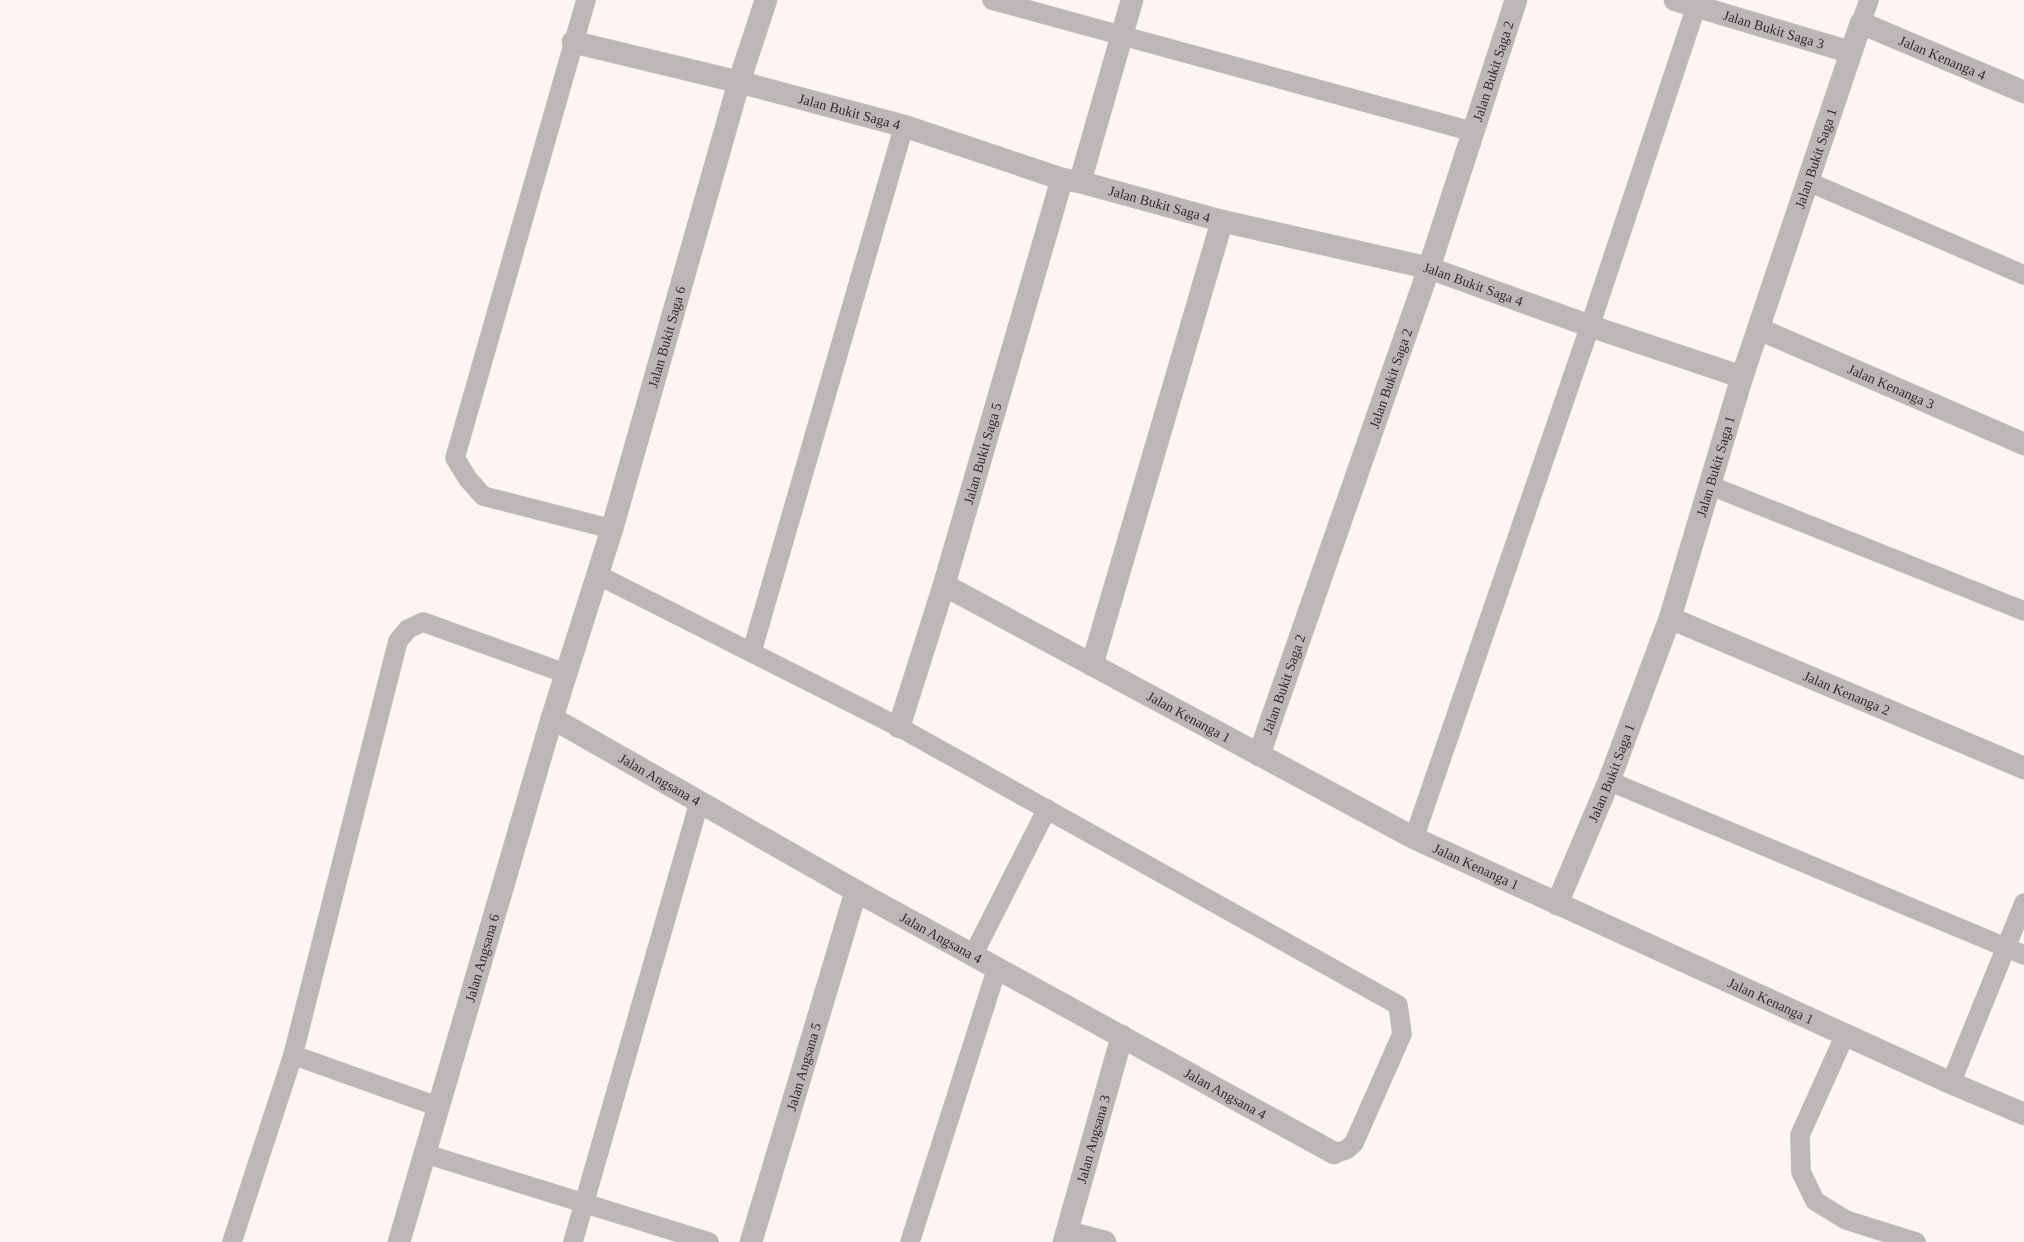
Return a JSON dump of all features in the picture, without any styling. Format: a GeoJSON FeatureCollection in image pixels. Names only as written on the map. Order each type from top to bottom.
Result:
{"type":"FeatureCollection","features":[{"type":"Feature","properties":{"kind":"street","name":"Jalan Bukit Saga 6"},"geometry":{"type":"LineString","coordinates":[[567,674],[612,529],[739,82],[766,0]]}},
{"type":"Feature","properties":{"kind":"street","name":"Jalan Bukit Saga 5"},"geometry":{"type":"LineString","coordinates":[[899,727],[1071,181],[1122,36],[1132,0]]}},
{"type":"Feature","properties":{"kind":"street","name":"Jalan Bukit Saga 2"},"geometry":{"type":"LineString","coordinates":[[1259,755],[1429,268],[1516,0]]}},
{"type":"Feature","properties":{"kind":"street","name":"Jalan Bukit Saga 3"},"geometry":{"type":"LineString","coordinates":[[1675,0],[1850,52]]}},
{"type":"Feature","properties":{"kind":"street","name":"Jalan Bukit Saga 1"},"geometry":{"type":"LineString","coordinates":[[1557,904],[1609,781],[1670,618],[1742,377],[1809,182],[1850,52],[1861,23]]}},
{"type":"Feature","properties":{"kind":"street","name":"Jalan Kenanga 4"},"geometry":{"type":"LineString","coordinates":[[1861,23],[2024,92]]}},
{"type":"Feature","properties":{"kind":"street","name":"Jalan Bukit Saga 4"},"geometry":{"type":"LineString","coordinates":[[573,42],[739,82],[904,126],[1071,181],[1222,222],[1429,268],[1590,326],[1742,377]]}},
{"type":"Feature","properties":{"kind":"street"},"geometry":{"type":"LineString","coordinates":[[1092,665],[1222,222]]}},
{"type":"Feature","properties":{"kind":"street","name":"Jalan Kenanga 3"},"geometry":{"type":"LineString","coordinates":[[1759,329],[2024,444]]}},
{"type":"Feature","properties":{"kind":"street","name":"Jalan Kenanga 1"},"geometry":{"type":"LineString","coordinates":[[944,585],[1414,838],[1951,1083],[2024,1114]]}},
{"type":"Feature","properties":{"kind":"street","name":"Jalan Kenanga 2"},"geometry":{"type":"LineString","coordinates":[[1670,618],[2024,768]]}},
{"type":"Feature","properties":{"kind":"street","name":"Jalan Angsana 6"},"geometry":{"type":"LineString","coordinates":[[399,1242],[426,1154],[552,718],[567,674]]}},
{"type":"Feature","properties":{"kind":"street","name":"Jalan Angsana 4"},"geometry":{"type":"LineString","coordinates":[[552,718],[856,891],[1334,1153]]}},
{"type":"Feature","properties":{"kind":"street","name":"Jalan Angsana 5"},"geometry":{"type":"LineString","coordinates":[[751,1242],[856,891]]}},
{"type":"Feature","properties":{"kind":"street","name":"Jalan Angsana 3"},"geometry":{"type":"LineString","coordinates":[[1066,1237],[1122,1036]]}},
{"type":"Feature","properties":{"kind":"street"},"geometry":{"type":"LineString","coordinates":[[1066,1237],[1105,1242]]}},
{"type":"Feature","properties":{"kind":"lane"},"geometry":{"type":"LineString","coordinates":[[586,0],[455,458],[468,479],[483,496],[612,529]]}},
{"type":"Feature","properties":{"kind":"lane"},"geometry":{"type":"LineString","coordinates":[[992,0],[1474,132]]}},
{"type":"Feature","properties":{"kind":"lane"},"geometry":{"type":"LineString","coordinates":[[1861,23],[1869,0]]}},
{"type":"Feature","properties":{"kind":"lane"},"geometry":{"type":"LineString","coordinates":[[1414,838],[1590,326],[1696,7]]}},
{"type":"Feature","properties":{"kind":"lane"},"geometry":{"type":"LineString","coordinates":[[752,651],[904,126]]}},
{"type":"Feature","properties":{"kind":"lane"},"geometry":{"type":"LineString","coordinates":[[1809,182],[2024,275]]}},
{"type":"Feature","properties":{"kind":"lane"},"geometry":{"type":"LineString","coordinates":[[1709,485],[2024,611]]}},
{"type":"Feature","properties":{"kind":"lane"},"geometry":{"type":"LineString","coordinates":[[598,575],[752,651],[899,727],[1398,1005],[1402,1034],[1354,1143],[1346,1150],[1334,1153]]}},
{"type":"Feature","properties":{"kind":"lane"},"geometry":{"type":"LineString","coordinates":[[232,1242],[293,1055],[398,641],[408,629],[423,622],[567,674]]}},
{"type":"Feature","properties":{"kind":"lane"},"geometry":{"type":"LineString","coordinates":[[1609,781],[2024,955]]}},
{"type":"Feature","properties":{"kind":"lane"},"geometry":{"type":"LineString","coordinates":[[574,1242],[699,803]]}},
{"type":"Feature","properties":{"kind":"lane"},"geometry":{"type":"LineString","coordinates":[[973,955],[1047,809]]}},
{"type":"Feature","properties":{"kind":"lane"},"geometry":{"type":"LineString","coordinates":[[1951,1083],[2024,903]]}},
{"type":"Feature","properties":{"kind":"lane"},"geometry":{"type":"LineString","coordinates":[[910,1242],[996,968]]}},
{"type":"Feature","properties":{"kind":"lane"},"geometry":{"type":"LineString","coordinates":[[1845,1035],[1800,1135],[1800,1172],[1815,1201],[1846,1220],[1916,1242]]}},
{"type":"Feature","properties":{"kind":"lane"},"geometry":{"type":"LineString","coordinates":[[293,1055],[439,1108]]}},
{"type":"Feature","properties":{"kind":"lane"},"geometry":{"type":"LineString","coordinates":[[426,1154],[709,1242]]}}]}
